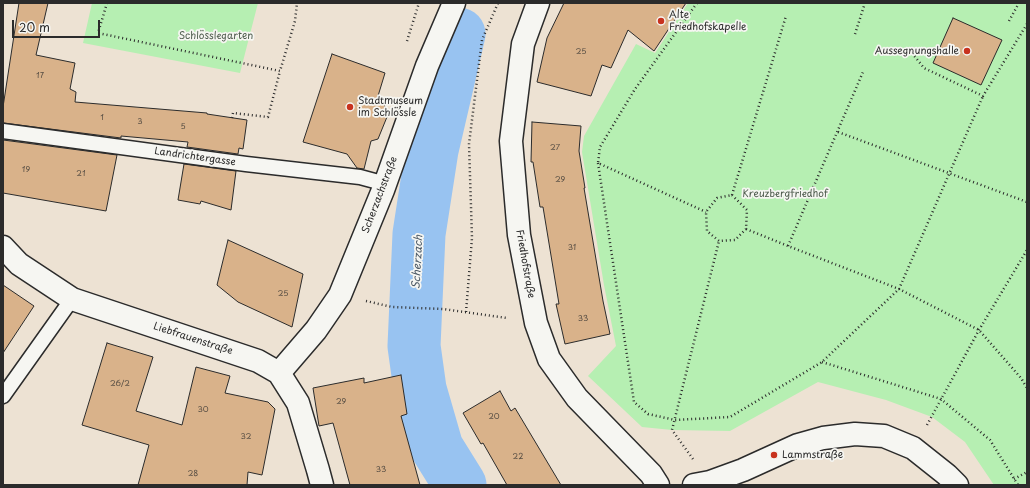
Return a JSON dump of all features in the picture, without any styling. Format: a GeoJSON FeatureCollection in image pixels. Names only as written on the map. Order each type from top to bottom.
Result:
{"type":"FeatureCollection","features":[{"type":"Feature","properties":{"kind":"street","name":"Scherzachstraße"},"geometry":{"type":"LineString","coordinates":[[285,365],[316,330],[340,295],[386,184],[428,66],[454,3]]}},
{"type":"Feature","properties":{"kind":"street","name":"Friedhofstraße"},"geometry":{"type":"LineString","coordinates":[[538,3],[522,44],[511,141],[518,235],[536,323],[549,359],[577,398],[651,474],[658,485]]}},
{"type":"Feature","properties":{"kind":"street","name":"Liebfrauenstraße"},"geometry":{"type":"LineString","coordinates":[[3,247],[19,264],[72,299],[258,360],[285,365],[322,485]]}},
{"type":"Feature","properties":{"kind":"street"},"geometry":{"type":"LineString","coordinates":[[702,484],[738,478],[798,445],[823,438],[855,434],[884,436],[913,448],[947,475],[957,485]]}},
{"type":"Feature","properties":{"kind":"lane","name":"Landrichtergasse"},"geometry":{"type":"LineString","coordinates":[[3,131],[254,165],[360,177],[386,184]]}},
{"type":"Feature","properties":{"kind":"lane"},"geometry":{"type":"LineString","coordinates":[[3,396],[72,299]]}},
{"type":"Feature","properties":{"kind":"path"},"geometry":{"type":"LineString","coordinates":[[107,3],[98,33],[280,71]]}},
{"type":"Feature","properties":{"kind":"path"},"geometry":{"type":"LineString","coordinates":[[232,118],[233,113],[268,117],[295,21],[297,3]]}},
{"type":"Feature","properties":{"kind":"path"},"geometry":{"type":"LineString","coordinates":[[405,48],[419,3]]}},
{"type":"Feature","properties":{"kind":"path"},"geometry":{"type":"LineString","coordinates":[[466,312],[472,238],[469,144],[482,40],[498,3]]}},
{"type":"Feature","properties":{"kind":"path"},"geometry":{"type":"LineString","coordinates":[[697,3],[635,89],[600,147],[598,163],[634,402],[648,414],[675,420],[730,417],[822,362],[899,289],[983,96],[1027,24]]}},
{"type":"Feature","properties":{"kind":"path"},"geometry":{"type":"LineString","coordinates":[[1008,21],[1019,3]]}},
{"type":"Feature","properties":{"kind":"path"},"geometry":{"type":"LineString","coordinates":[[855,34],[864,6]]}},
{"type":"Feature","properties":{"kind":"path"},"geometry":{"type":"LineString","coordinates":[[732,196],[786,16]]}},
{"type":"Feature","properties":{"kind":"path"},"geometry":{"type":"LineString","coordinates":[[912,53],[924,68],[983,96]]}},
{"type":"Feature","properties":{"kind":"path"},"geometry":{"type":"LineString","coordinates":[[788,246],[863,72]]}},
{"type":"Feature","properties":{"kind":"path"},"geometry":{"type":"LineString","coordinates":[[838,132],[1027,202]]}},
{"type":"Feature","properties":{"kind":"path"},"geometry":{"type":"LineString","coordinates":[[598,163],[706,212]]}},
{"type":"Feature","properties":{"kind":"path"},"geometry":{"type":"LineString","coordinates":[[732,196],[747,210],[746,229],[735,240],[719,241],[707,231],[706,212],[717,198],[732,196]]}},
{"type":"Feature","properties":{"kind":"path"},"geometry":{"type":"LineString","coordinates":[[746,229],[899,289],[979,330],[1022,378],[1027,388]]}},
{"type":"Feature","properties":{"kind":"path"},"geometry":{"type":"LineString","coordinates":[[702,484],[672,430],[719,241]]}},
{"type":"Feature","properties":{"kind":"path"},"geometry":{"type":"LineString","coordinates":[[932,417],[979,330],[1027,250]]}},
{"type":"Feature","properties":{"kind":"path"},"geometry":{"type":"LineString","coordinates":[[392,307],[443,309],[536,323]]}},
{"type":"Feature","properties":{"kind":"path"},"geometry":{"type":"LineString","coordinates":[[822,362],[941,399],[990,440],[1018,485]]}},
{"type":"Feature","properties":{"kind":"path"},"geometry":{"type":"LineString","coordinates":[[1014,479],[1027,472]]}},
{"type":"Feature","properties":{"kind":"green space","name":"Schlösslegarten"},"geometry":{"type":"Polygon","coordinates":[[[92,3],[258,3],[240,73],[83,43],[92,3]]]}},
{"type":"Feature","properties":{"kind":"green space","name":"Kreuzbergfriedhof"},"geometry":{"type":"Polygon","coordinates":[[[688,3],[1027,3],[1027,485],[994,485],[965,442],[932,417],[886,400],[818,382],[730,431],[672,430],[642,427],[588,376],[616,346],[604,285],[582,152],[584,136],[636,44],[655,53],[688,3]]]}},
{"type":"Feature","properties":{"kind":"building"},"geometry":{"type":"Polygon","coordinates":[[[19,3],[48,3],[36,55],[75,63],[70,89],[76,92],[75,102],[207,113],[247,120],[243,149],[239,148],[238,154],[187,147],[188,142],[121,136],[121,138],[3,123],[3,107],[19,3]]]}},
{"type":"Feature","properties":{"kind":"building"},"geometry":{"type":"Polygon","coordinates":[[[564,3],[686,3],[654,51],[628,30],[611,68],[602,65],[591,96],[537,82],[547,38],[564,3]]]}},
{"type":"Feature","properties":{"kind":"building","name":"Aussegnungshalle"},"geometry":{"type":"Polygon","coordinates":[[[953,18],[1002,40],[981,85],[933,63],[953,18]]]}},
{"type":"Feature","properties":{"kind":"building","name":"Stadtmuseum im Schlössle"},"geometry":{"type":"Polygon","coordinates":[[[332,54],[385,73],[378,96],[389,112],[378,139],[371,141],[364,169],[357,168],[347,154],[303,142],[332,54]]]}},
{"type":"Feature","properties":{"kind":"building"},"geometry":{"type":"Polygon","coordinates":[[[532,122],[581,126],[579,151],[584,188],[610,334],[565,344],[556,304],[559,304],[543,207],[540,207],[533,162],[531,162],[532,122]]]}},
{"type":"Feature","properties":{"kind":"building"},"geometry":{"type":"Polygon","coordinates":[[[3,140],[117,155],[106,211],[3,193],[3,140]]]}},
{"type":"Feature","properties":{"kind":"building"},"geometry":{"type":"Polygon","coordinates":[[[184,164],[236,171],[231,210],[201,201],[200,204],[178,200],[184,164]]]}},
{"type":"Feature","properties":{"kind":"building"},"geometry":{"type":"Polygon","coordinates":[[[228,240],[303,274],[292,327],[238,302],[217,285],[228,240]]]}},
{"type":"Feature","properties":{"kind":"building"},"geometry":{"type":"Polygon","coordinates":[[[3,285],[34,306],[3,353],[3,285]]]}},
{"type":"Feature","properties":{"kind":"building"},"geometry":{"type":"Polygon","coordinates":[[[107,343],[153,357],[136,411],[182,425],[196,367],[230,376],[225,393],[268,402],[275,409],[262,475],[248,472],[247,485],[138,485],[149,445],[82,425],[107,343]]]}},
{"type":"Feature","properties":{"kind":"building"},"geometry":{"type":"Polygon","coordinates":[[[401,375],[407,414],[401,416],[420,485],[350,485],[333,423],[319,426],[313,388],[364,378],[364,383],[401,375]]]}},
{"type":"Feature","properties":{"kind":"building"},"geometry":{"type":"Polygon","coordinates":[[[500,391],[511,411],[515,408],[561,485],[507,485],[483,443],[481,444],[463,413],[500,391]]]}},
{"type":"Feature","properties":{"kind":"waterway","name":"Scherzach"},"geometry":{"type":"LineString","coordinates":[[459,34],[432,150],[419,234],[414,346],[420,389],[437,448],[460,485]]}},
{"type":"Feature","properties":{"kind":"place","name":"Alte Friedhofskapelle"},"geometry":{"type":"Point","coordinates":[661,21]}},
{"type":"Feature","properties":{"kind":"place","name":"Aussegnungshalle"},"geometry":{"type":"Point","coordinates":[967,51]}},
{"type":"Feature","properties":{"kind":"place","name":"Stadtmuseum im Schlössle"},"geometry":{"type":"Point","coordinates":[350,107]}},
{"type":"Feature","properties":{"kind":"place","name":"Lammstraße"},"geometry":{"type":"Point","coordinates":[774,455]}}]}
